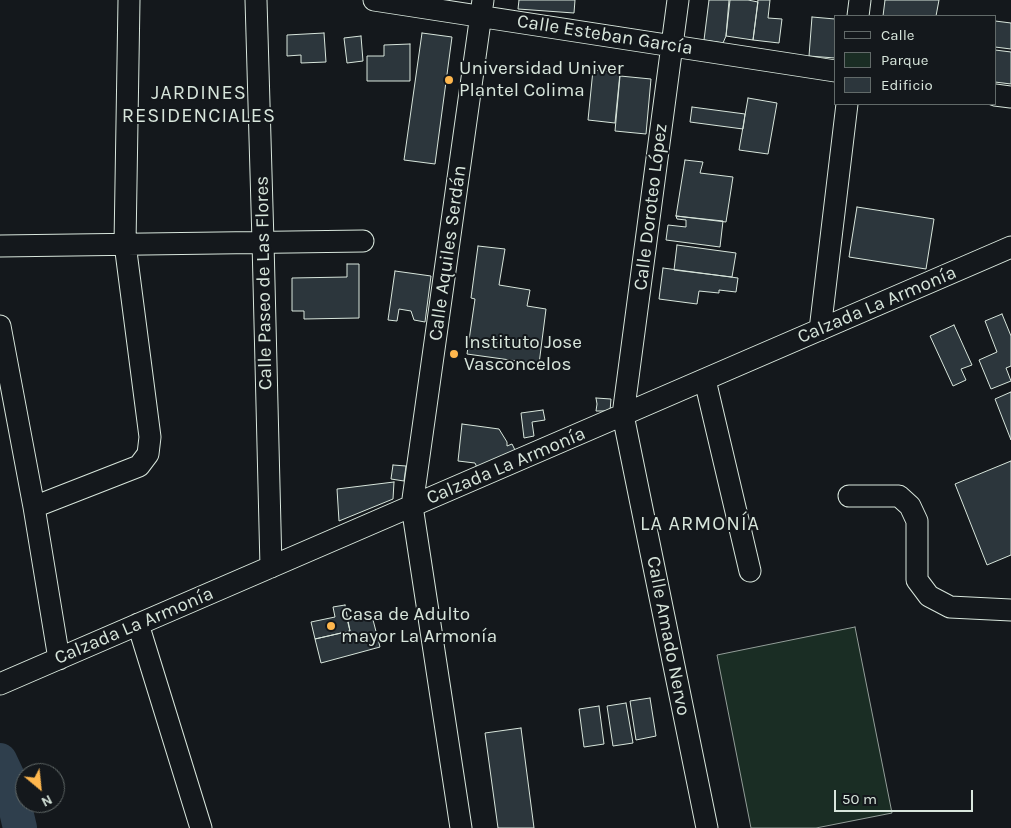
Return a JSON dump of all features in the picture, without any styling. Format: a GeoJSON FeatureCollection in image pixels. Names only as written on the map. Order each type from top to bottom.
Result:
{"type":"FeatureCollection","features":[{"type":"Feature","properties":{"kind":"street"},"geometry":{"type":"LineString","coordinates":[[34,507],[138,466],[148,454],[150,437],[125,244],[129,0]]}},
{"type":"Feature","properties":{"kind":"street","name":"Calle Paseo de Las Flores"},"geometry":{"type":"LineString","coordinates":[[256,0],[271,567]]}},
{"type":"Feature","properties":{"kind":"street","name":"Calle Esteban García"},"geometry":{"type":"LineString","coordinates":[[374,0],[482,8],[672,45],[834,71]]}},
{"type":"Feature","properties":{"kind":"street","name":"Calle Doroteo López"},"geometry":{"type":"LineString","coordinates":[[624,415],[678,0]]}},
{"type":"Feature","properties":{"kind":"street"},"geometry":{"type":"LineString","coordinates":[[858,15],[860,0]]}},
{"type":"Feature","properties":{"kind":"street","name":"Calle Aquiles Serdán"},"geometry":{"type":"LineString","coordinates":[[461,828],[412,506],[482,8]]}},
{"type":"Feature","properties":{"kind":"street"},"geometry":{"type":"LineString","coordinates":[[996,95],[1011,98]]}},
{"type":"Feature","properties":{"kind":"street"},"geometry":{"type":"LineString","coordinates":[[820,330],[847,105]]}},
{"type":"Feature","properties":{"kind":"street"},"geometry":{"type":"LineString","coordinates":[[0,246],[363,241]]}},
{"type":"Feature","properties":{"kind":"street","name":"Calzada La Armonía"},"geometry":{"type":"LineString","coordinates":[[0,684],[1011,247]]}},
{"type":"Feature","properties":{"kind":"street"},"geometry":{"type":"LineString","coordinates":[[0,326],[34,507],[59,659]]}},
{"type":"Feature","properties":{"kind":"street"},"geometry":{"type":"LineString","coordinates":[[704,380],[750,571]]}},
{"type":"Feature","properties":{"kind":"street","name":"Calle Amado Nervo"},"geometry":{"type":"LineString","coordinates":[[624,415],[707,828]]}},
{"type":"Feature","properties":{"kind":"street"},"geometry":{"type":"LineString","coordinates":[[849,496],[899,496],[910,506],[916,521],[917,580],[929,596],[950,607],[1011,610]]}},
{"type":"Feature","properties":{"kind":"street"},"geometry":{"type":"LineString","coordinates":[[138,624],[201,828]]}},
{"type":"Feature","properties":{"kind":"green space"},"geometry":{"type":"Polygon","coordinates":[[[855,627],[892,813],[816,828],[751,828],[717,655],[855,627]]]}},
{"type":"Feature","properties":{"kind":"building"},"geometry":{"type":"Polygon","coordinates":[[[519,0],[575,0],[574,13],[518,9],[519,0]]]}},
{"type":"Feature","properties":{"kind":"building"},"geometry":{"type":"Polygon","coordinates":[[[709,0],[729,0],[726,36],[723,43],[704,40],[709,0]]]}},
{"type":"Feature","properties":{"kind":"building"},"geometry":{"type":"Polygon","coordinates":[[[730,0],[758,2],[753,40],[726,36],[730,0]]]}},
{"type":"Feature","properties":{"kind":"building"},"geometry":{"type":"Polygon","coordinates":[[[758,0],[770,0],[768,18],[782,19],[779,43],[753,40],[758,0]]]}},
{"type":"Feature","properties":{"kind":"building"},"geometry":{"type":"Polygon","coordinates":[[[885,0],[939,0],[936,15],[883,15],[885,0]]]}},
{"type":"Feature","properties":{"kind":"building"},"geometry":{"type":"Polygon","coordinates":[[[812,17],[834,19],[834,58],[809,56],[812,17]]]}},
{"type":"Feature","properties":{"kind":"building"},"geometry":{"type":"Polygon","coordinates":[[[996,21],[1011,23],[1011,49],[996,47],[996,21]]]}},
{"type":"Feature","properties":{"kind":"building"},"geometry":{"type":"Polygon","coordinates":[[[324,33],[326,62],[301,63],[301,55],[287,56],[287,35],[324,33]]]}},
{"type":"Feature","properties":{"kind":"building"},"geometry":{"type":"Polygon","coordinates":[[[422,33],[452,37],[435,164],[404,160],[422,33]]]}},
{"type":"Feature","properties":{"kind":"building"},"geometry":{"type":"Polygon","coordinates":[[[361,36],[363,61],[347,63],[344,38],[361,36]]]}},
{"type":"Feature","properties":{"kind":"building"},"geometry":{"type":"Polygon","coordinates":[[[410,44],[410,81],[367,81],[367,56],[384,56],[384,45],[410,44]]]}},
{"type":"Feature","properties":{"kind":"building"},"geometry":{"type":"Polygon","coordinates":[[[996,50],[1011,52],[1011,84],[996,82],[996,50]]]}},
{"type":"Feature","properties":{"kind":"building"},"geometry":{"type":"Polygon","coordinates":[[[593,70],[620,73],[615,123],[588,120],[593,70]]]}},
{"type":"Feature","properties":{"kind":"building"},"geometry":{"type":"Polygon","coordinates":[[[620,76],[651,79],[646,134],[615,131],[620,76]]]}},
{"type":"Feature","properties":{"kind":"building"},"geometry":{"type":"Polygon","coordinates":[[[748,98],[777,103],[768,154],[739,150],[748,98]]]}},
{"type":"Feature","properties":{"kind":"building"},"geometry":{"type":"Polygon","coordinates":[[[692,107],[745,114],[743,129],[690,122],[692,107]]]}},
{"type":"Feature","properties":{"kind":"building"},"geometry":{"type":"Polygon","coordinates":[[[685,160],[703,162],[700,173],[733,177],[726,222],[676,216],[685,160]]]}},
{"type":"Feature","properties":{"kind":"building"},"geometry":{"type":"Polygon","coordinates":[[[857,207],[934,219],[926,269],[849,257],[857,207]]]}},
{"type":"Feature","properties":{"kind":"building"},"geometry":{"type":"Polygon","coordinates":[[[676,216],[723,221],[720,247],[666,240],[668,225],[686,227],[686,220],[677,219],[676,216]]]}},
{"type":"Feature","properties":{"kind":"building"},"geometry":{"type":"Polygon","coordinates":[[[677,245],[736,253],[732,277],[674,270],[677,245]]]}},
{"type":"Feature","properties":{"kind":"building","name":"Instituto Jose Vasconcelos"},"geometry":{"type":"Polygon","coordinates":[[[478,246],[505,249],[499,285],[530,290],[527,306],[546,309],[539,364],[467,354],[475,299],[471,298],[478,246]]]}},
{"type":"Feature","properties":{"kind":"building"},"geometry":{"type":"Polygon","coordinates":[[[347,264],[359,264],[359,318],[304,319],[304,311],[292,311],[292,278],[347,277],[347,264]]]}},
{"type":"Feature","properties":{"kind":"building"},"geometry":{"type":"Polygon","coordinates":[[[663,268],[738,278],[736,292],[719,290],[719,293],[699,291],[697,304],[659,299],[663,268]]]}},
{"type":"Feature","properties":{"kind":"building"},"geometry":{"type":"Polygon","coordinates":[[[395,271],[431,276],[425,322],[414,320],[411,311],[399,309],[397,321],[388,320],[395,271]]]}},
{"type":"Feature","properties":{"kind":"building"},"geometry":{"type":"Polygon","coordinates":[[[1002,314],[1011,336],[1011,366],[1006,368],[1011,381],[991,389],[979,360],[997,352],[985,321],[1002,314]]]}},
{"type":"Feature","properties":{"kind":"building"},"geometry":{"type":"Polygon","coordinates":[[[954,325],[972,365],[961,369],[966,380],[953,386],[930,336],[954,325]]]}},
{"type":"Feature","properties":{"kind":"building"},"geometry":{"type":"Polygon","coordinates":[[[1011,392],[1011,440],[995,399],[1011,392]]]}},
{"type":"Feature","properties":{"kind":"building"},"geometry":{"type":"Polygon","coordinates":[[[596,398],[611,399],[610,411],[596,411],[596,398]]]}},
{"type":"Feature","properties":{"kind":"building"},"geometry":{"type":"Polygon","coordinates":[[[543,410],[545,420],[532,422],[534,436],[524,438],[521,413],[543,410]]]}},
{"type":"Feature","properties":{"kind":"building"},"geometry":{"type":"Polygon","coordinates":[[[462,424],[499,429],[507,442],[507,446],[512,444],[518,456],[480,474],[475,463],[458,461],[462,424]]]}},
{"type":"Feature","properties":{"kind":"building"},"geometry":{"type":"Polygon","coordinates":[[[1011,461],[1011,555],[987,565],[955,484],[1011,461]]]}},
{"type":"Feature","properties":{"kind":"building"},"geometry":{"type":"Polygon","coordinates":[[[393,465],[406,466],[404,481],[391,479],[393,465]]]}},
{"type":"Feature","properties":{"kind":"building"},"geometry":{"type":"Polygon","coordinates":[[[394,482],[393,499],[339,521],[337,489],[394,482]]]}},
{"type":"Feature","properties":{"kind":"building","name":"Casa de Adulto mayor La Armonía"},"geometry":{"type":"Polygon","coordinates":[[[345,605],[350,631],[315,639],[311,622],[335,617],[333,607],[345,605]]]}},
{"type":"Feature","properties":{"kind":"building"},"geometry":{"type":"Polygon","coordinates":[[[371,612],[380,647],[321,663],[315,639],[350,631],[347,619],[371,612]]]}},
{"type":"Feature","properties":{"kind":"building"},"geometry":{"type":"Polygon","coordinates":[[[650,698],[656,736],[636,740],[630,701],[650,698]]]}},
{"type":"Feature","properties":{"kind":"building"},"geometry":{"type":"Polygon","coordinates":[[[626,703],[633,743],[613,746],[607,706],[626,703]]]}},
{"type":"Feature","properties":{"kind":"building"},"geometry":{"type":"Polygon","coordinates":[[[599,706],[604,744],[584,747],[579,709],[599,706]]]}},
{"type":"Feature","properties":{"kind":"building"},"geometry":{"type":"Polygon","coordinates":[[[521,728],[534,828],[498,828],[485,733],[521,728]]]}},
{"type":"Feature","properties":{"kind":"waterway"},"geometry":{"type":"LineString","coordinates":[[0,760],[8,777],[20,828]]}},
{"type":"Feature","properties":{"kind":"place","name":"Universidad Univer Plantel Colima"},"geometry":{"type":"Point","coordinates":[449,80]}},
{"type":"Feature","properties":{"kind":"place","name":"Instituto Jose Vasconcelos"},"geometry":{"type":"Point","coordinates":[454,354]}},
{"type":"Feature","properties":{"kind":"place","name":"Casa de Adulto mayor La Armonía"},"geometry":{"type":"Point","coordinates":[331,626]}},
{"type":"Feature","properties":{"kind":"district","name":"JARDINES RESIDENCIALES"},"geometry":{"type":"Point","coordinates":[199,104]}},
{"type":"Feature","properties":{"kind":"district","name":"LA ARMONÍA"},"geometry":{"type":"Point","coordinates":[700,524]}}]}
